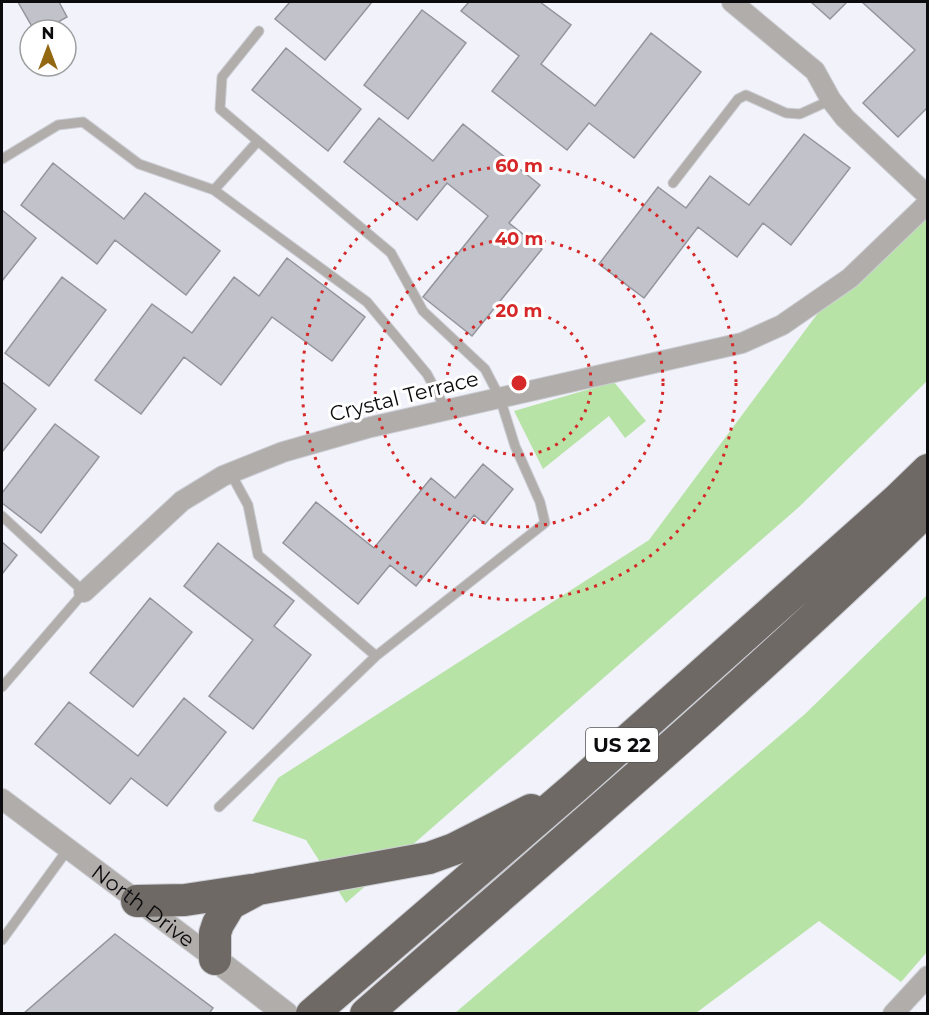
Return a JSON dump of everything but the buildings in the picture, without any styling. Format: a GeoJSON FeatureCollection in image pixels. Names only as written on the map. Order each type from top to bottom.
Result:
{"type":"FeatureCollection","features":[{"type":"Feature","properties":{"kind":"highway","name":"US 22"},"geometry":{"type":"LineString","coordinates":[[312,1014],[574,788],[897,500],[927,470]]}},
{"type":"Feature","properties":{"kind":"highway","name":"US 22"},"geometry":{"type":"LineString","coordinates":[[366,1014],[650,765],[852,583],[927,509]]}},
{"type":"Feature","properties":{"kind":"highway"},"geometry":{"type":"LineString","coordinates":[[137,901],[185,900],[258,890],[429,858],[454,849],[574,788]]}},
{"type":"Feature","properties":{"kind":"highway"},"geometry":{"type":"LineString","coordinates":[[215,959],[215,933],[230,904],[258,890]]}},
{"type":"Feature","properties":{"kind":"street"},"geometry":{"type":"LineString","coordinates":[[732,2],[815,71],[831,100],[845,118],[927,196]]}},
{"type":"Feature","properties":{"kind":"street","name":"Crystal Terrace"},"geometry":{"type":"LineString","coordinates":[[84,592],[182,501],[230,472],[283,452],[371,427],[742,343],[782,325],[850,278],[927,203]]}},
{"type":"Feature","properties":{"kind":"street","name":"North Drive"},"geometry":{"type":"LineString","coordinates":[[2,799],[286,1014]]}},
{"type":"Feature","properties":{"kind":"street"},"geometry":{"type":"LineString","coordinates":[[892,1014],[927,976]]}},
{"type":"Feature","properties":{"kind":"lane"},"geometry":{"type":"LineString","coordinates":[[219,807],[376,657],[545,523],[540,502],[515,446],[500,398],[485,369],[423,311],[391,254],[220,109],[222,77],[260,30]]}},
{"type":"Feature","properties":{"kind":"lane"},"geometry":{"type":"LineString","coordinates":[[673,183],[738,99],[746,95],[786,113],[800,114],[831,100]]}},
{"type":"Feature","properties":{"kind":"lane"},"geometry":{"type":"LineString","coordinates":[[2,159],[58,125],[83,122],[139,164],[214,190],[367,302],[428,374],[446,410]]}},
{"type":"Feature","properties":{"kind":"lane"},"geometry":{"type":"LineString","coordinates":[[214,190],[258,141]]}},
{"type":"Feature","properties":{"kind":"lane"},"geometry":{"type":"LineString","coordinates":[[230,472],[248,504],[258,555],[376,657]]}},
{"type":"Feature","properties":{"kind":"lane"},"geometry":{"type":"LineString","coordinates":[[2,516],[84,592],[2,687]]}},
{"type":"Feature","properties":{"kind":"lane"},"geometry":{"type":"LineString","coordinates":[[2,940],[68,849]]}},
{"type":"Feature","properties":{"kind":"green space"},"geometry":{"type":"Polygon","coordinates":[[[927,203],[927,381],[799,507],[346,903],[306,840],[252,821],[278,778],[649,540],[818,313],[927,203]]]}},
{"type":"Feature","properties":{"kind":"green space"},"geometry":{"type":"Polygon","coordinates":[[[614,382],[646,421],[625,438],[609,416],[543,469],[514,411],[614,382]]]}},
{"type":"Feature","properties":{"kind":"green space"},"geometry":{"type":"Polygon","coordinates":[[[927,595],[927,952],[901,982],[819,921],[696,1013],[455,1013],[805,714],[927,595]]]}}]}
